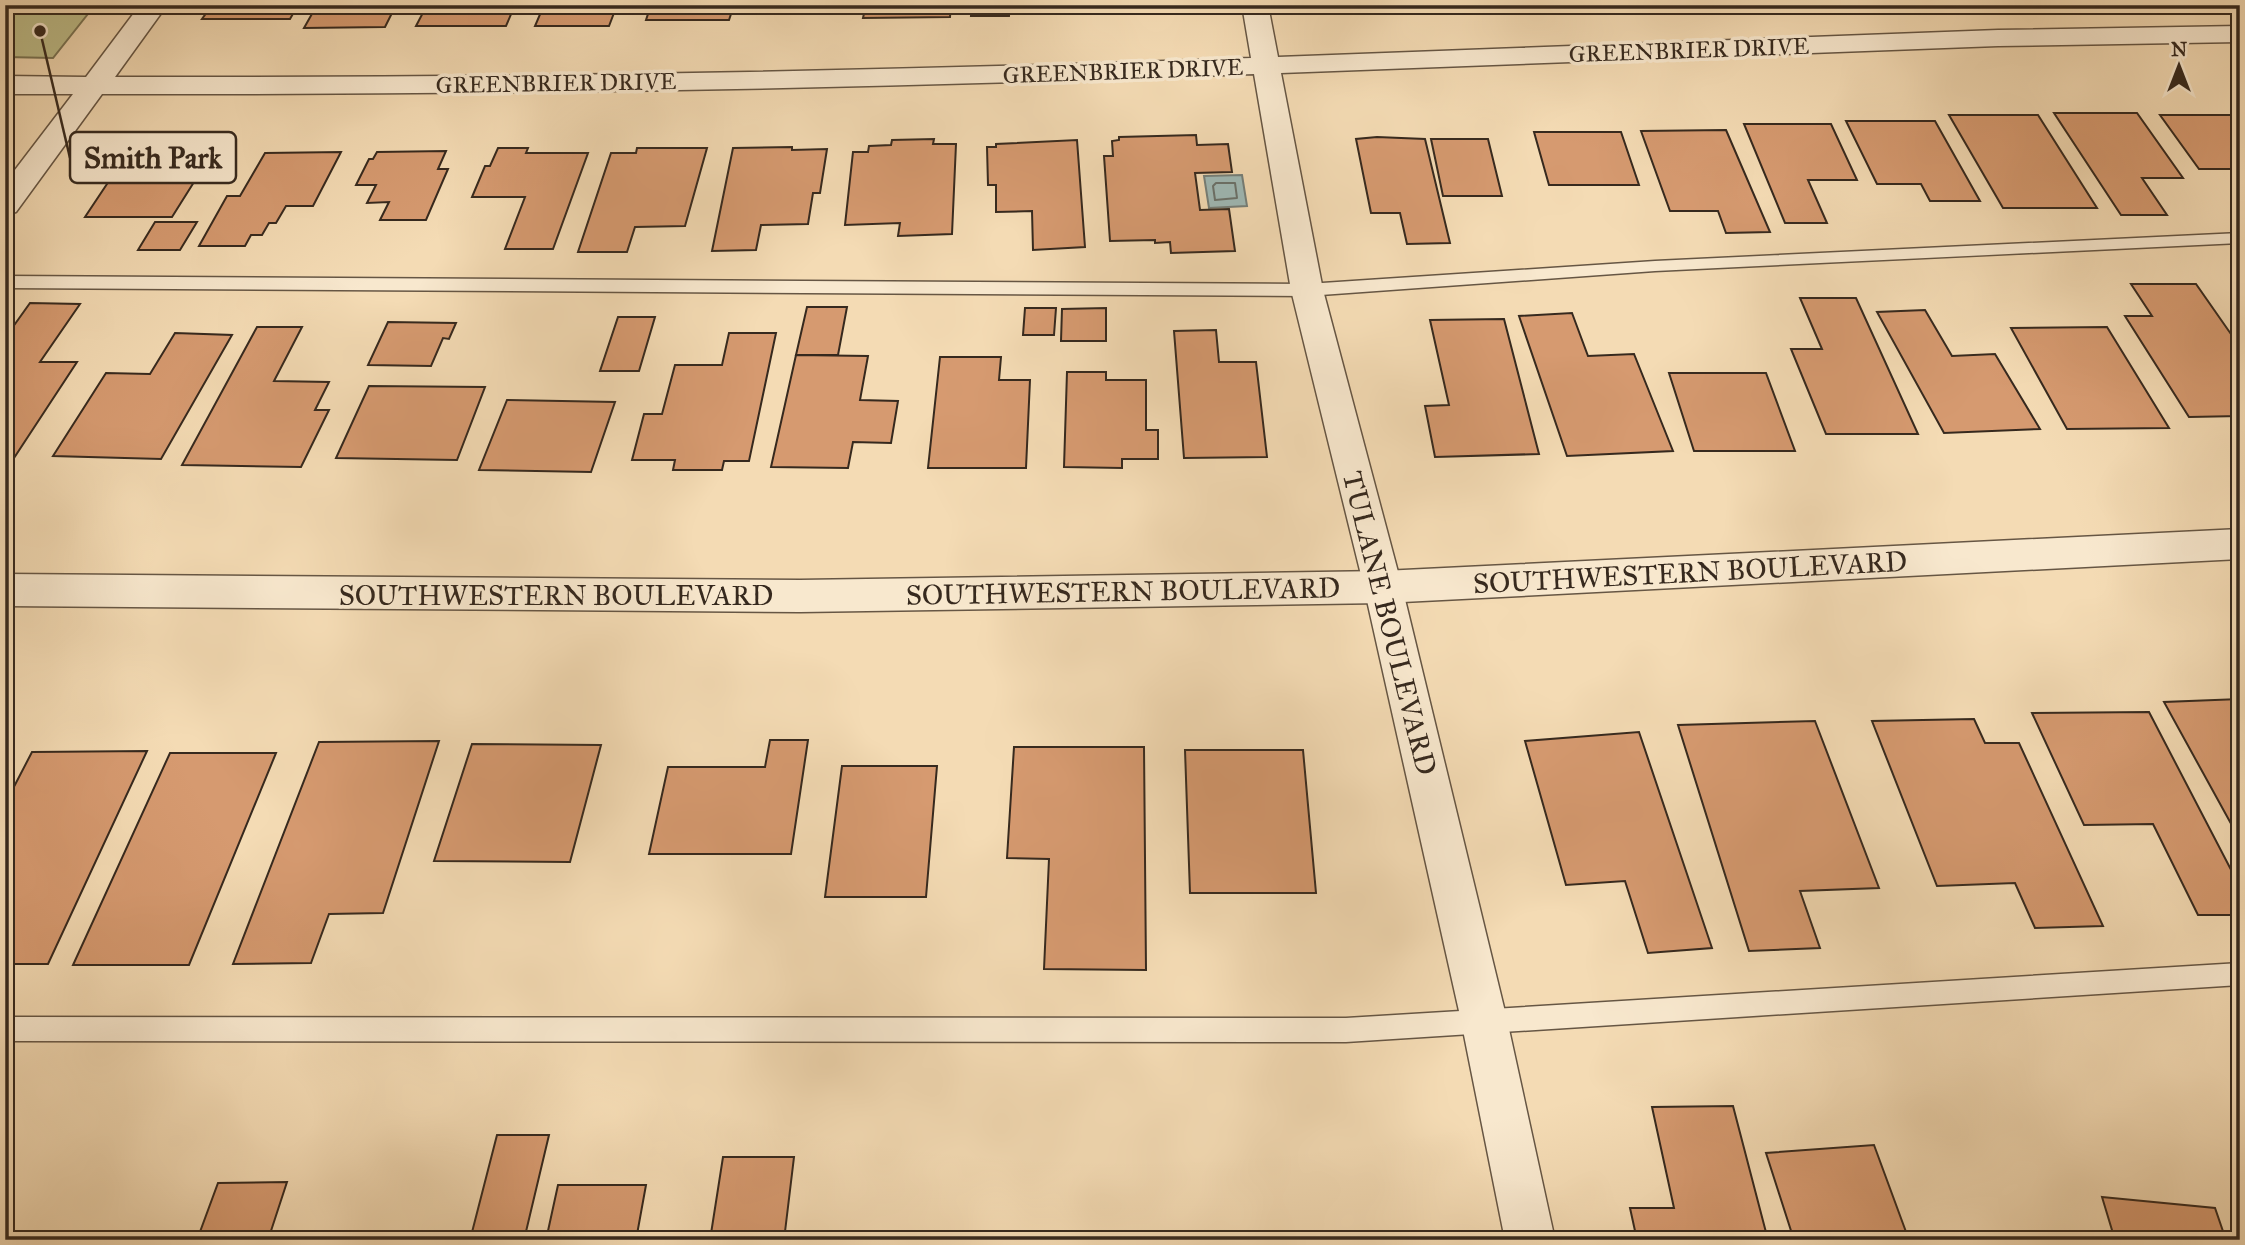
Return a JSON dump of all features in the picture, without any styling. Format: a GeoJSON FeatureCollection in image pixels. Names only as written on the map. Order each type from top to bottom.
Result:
{"type":"FeatureCollection","features":[{"type":"Feature","properties":{"kind":"street"},"geometry":{"type":"LineString","coordinates":[[5,205],[154,5]]}},
{"type":"Feature","properties":{"kind":"street","name":"TULANE BOULEVARD"},"geometry":{"type":"LineString","coordinates":[[1255,5],[1307,290],[1383,587],[1484,1020],[1530,1240]]}},
{"type":"Feature","properties":{"kind":"street","name":"GREENBRIER DRIVE"},"geometry":{"type":"LineString","coordinates":[[5,85],[327,86],[955,77],[1998,38],[2240,34]]}},
{"type":"Feature","properties":{"kind":"street","name":"SOUTHWESTERN BOULEVARD"},"geometry":{"type":"LineString","coordinates":[[5,590],[800,596],[1383,587],[2240,544]]}},
{"type":"Feature","properties":{"kind":"lane"},"geometry":{"type":"LineString","coordinates":[[5,282],[1307,290],[1682,265],[2240,238]]}},
{"type":"Feature","properties":{"kind":"lane"},"geometry":{"type":"LineString","coordinates":[[5,1029],[1346,1030],[2240,974]]}},
{"type":"Feature","properties":{"kind":"green space"},"geometry":{"type":"Polygon","coordinates":[[[5,5],[95,5],[53,58],[5,57],[5,5]]]}},
{"type":"Feature","properties":{"kind":"water"},"geometry":{"type":"Polygon","coordinates":[[[1242,175],[1247,206],[1209,208],[1204,176],[1242,175]]]}},
{"type":"Feature","properties":{"kind":"building"},"geometry":{"type":"Polygon","coordinates":[[[212,5],[298,5],[290,19],[202,19],[212,5]]]}},
{"type":"Feature","properties":{"kind":"building"},"geometry":{"type":"Polygon","coordinates":[[[317,5],[396,5],[385,27],[304,28],[317,5]]]}},
{"type":"Feature","properties":{"kind":"building"},"geometry":{"type":"Polygon","coordinates":[[[427,5],[515,5],[506,26],[416,26],[427,5]]]}},
{"type":"Feature","properties":{"kind":"building"},"geometry":{"type":"Polygon","coordinates":[[[544,5],[617,5],[609,26],[535,26],[544,5]]]}},
{"type":"Feature","properties":{"kind":"building"},"geometry":{"type":"Polygon","coordinates":[[[651,5],[734,5],[729,20],[646,20],[651,5]]]}},
{"type":"Feature","properties":{"kind":"building"},"geometry":{"type":"Polygon","coordinates":[[[866,5],[951,5],[950,17],[863,18],[866,5]]]}},
{"type":"Feature","properties":{"kind":"building"},"geometry":{"type":"Polygon","coordinates":[[[972,5],[1010,5],[1009,16],[971,16],[972,5]]]}},
{"type":"Feature","properties":{"kind":"building"},"geometry":{"type":"Polygon","coordinates":[[[1080,5],[1182,5],[1183,12],[1080,14],[1080,5]]]}},
{"type":"Feature","properties":{"kind":"building"},"geometry":{"type":"Polygon","coordinates":[[[2054,113],[2137,113],[2183,178],[2142,178],[2167,215],[2121,215],[2054,113]]]}},
{"type":"Feature","properties":{"kind":"building"},"geometry":{"type":"Polygon","coordinates":[[[1949,115],[2038,115],[2097,208],[2003,208],[1949,115]]]}},
{"type":"Feature","properties":{"kind":"building"},"geometry":{"type":"Polygon","coordinates":[[[2160,115],[2240,115],[2240,169],[2199,169],[2160,115]]]}},
{"type":"Feature","properties":{"kind":"building"},"geometry":{"type":"Polygon","coordinates":[[[1846,121],[1935,121],[1980,201],[1930,201],[1921,184],[1877,184],[1846,121]]]}},
{"type":"Feature","properties":{"kind":"building"},"geometry":{"type":"Polygon","coordinates":[[[1744,124],[1831,124],[1857,180],[1808,180],[1827,223],[1785,223],[1744,124]]]}},
{"type":"Feature","properties":{"kind":"building"},"geometry":{"type":"Polygon","coordinates":[[[1726,130],[1770,232],[1726,233],[1718,211],[1670,211],[1641,131],[1726,130]]]}},
{"type":"Feature","properties":{"kind":"building"},"geometry":{"type":"Polygon","coordinates":[[[1534,132],[1621,132],[1639,185],[1549,185],[1534,132]]]}},
{"type":"Feature","properties":{"kind":"building"},"geometry":{"type":"Polygon","coordinates":[[[1196,135],[1197,145],[1228,144],[1232,172],[1195,173],[1200,210],[1229,209],[1235,251],[1171,253],[1170,242],[1110,241],[1104,156],[1113,156],[1112,141],[1119,140],[1119,137],[1196,135]]]}},
{"type":"Feature","properties":{"kind":"building"},"geometry":{"type":"Polygon","coordinates":[[[934,139],[933,144],[956,144],[952,234],[898,236],[900,223],[845,225],[853,152],[868,152],[869,146],[891,145],[892,140],[934,139]]]}},
{"type":"Feature","properties":{"kind":"building"},"geometry":{"type":"Polygon","coordinates":[[[1356,139],[1425,139],[1450,243],[1407,244],[1400,213],[1371,213],[1356,139]]]}},
{"type":"Feature","properties":{"kind":"building"},"geometry":{"type":"Polygon","coordinates":[[[1431,139],[1488,139],[1502,196],[1443,196],[1431,139]]]}},
{"type":"Feature","properties":{"kind":"building"},"geometry":{"type":"Polygon","coordinates":[[[1077,140],[1085,247],[1033,250],[1032,211],[996,212],[996,185],[988,185],[987,147],[996,147],[996,144],[1077,140]]]}},
{"type":"Feature","properties":{"kind":"building"},"geometry":{"type":"Polygon","coordinates":[[[792,147],[792,150],[827,149],[820,193],[813,193],[808,224],[761,225],[756,250],[712,251],[733,148],[792,147]]]}},
{"type":"Feature","properties":{"kind":"building"},"geometry":{"type":"Polygon","coordinates":[[[498,148],[528,148],[526,153],[588,153],[553,249],[505,249],[525,197],[472,197],[485,166],[490,166],[498,148]]]}},
{"type":"Feature","properties":{"kind":"building"},"geometry":{"type":"Polygon","coordinates":[[[637,148],[707,148],[685,226],[635,227],[627,252],[578,252],[611,153],[636,153],[637,148]]]}},
{"type":"Feature","properties":{"kind":"building"},"geometry":{"type":"Polygon","coordinates":[[[446,151],[438,169],[448,169],[426,220],[380,220],[389,202],[367,203],[376,185],[356,185],[369,159],[373,159],[377,152],[446,151]]]}},
{"type":"Feature","properties":{"kind":"building"},"geometry":{"type":"Polygon","coordinates":[[[341,152],[313,206],[286,206],[276,223],[269,223],[262,235],[251,235],[245,246],[199,246],[227,196],[240,196],[265,153],[341,152]]]}},
{"type":"Feature","properties":{"kind":"building"},"geometry":{"type":"Polygon","coordinates":[[[127,154],[211,155],[172,217],[85,217],[127,154]]]}},
{"type":"Feature","properties":{"kind":"building"},"geometry":{"type":"Polygon","coordinates":[[[155,222],[197,222],[180,250],[138,250],[155,222]]]}},
{"type":"Feature","properties":{"kind":"building"},"geometry":{"type":"Polygon","coordinates":[[[2131,284],[2196,284],[2240,347],[2240,416],[2189,417],[2125,316],[2152,316],[2131,284]]]}},
{"type":"Feature","properties":{"kind":"building"},"geometry":{"type":"Polygon","coordinates":[[[1800,298],[1856,298],[1918,434],[1826,434],[1791,349],[1822,349],[1800,298]]]}},
{"type":"Feature","properties":{"kind":"building"},"geometry":{"type":"Polygon","coordinates":[[[30,303],[80,304],[40,362],[77,362],[12,461],[5,461],[5,338],[30,303]]]}},
{"type":"Feature","properties":{"kind":"building"},"geometry":{"type":"Polygon","coordinates":[[[807,307],[847,307],[838,355],[796,355],[807,307]]]}},
{"type":"Feature","properties":{"kind":"building"},"geometry":{"type":"Polygon","coordinates":[[[1025,308],[1056,308],[1054,335],[1023,335],[1025,308]]]}},
{"type":"Feature","properties":{"kind":"building"},"geometry":{"type":"Polygon","coordinates":[[[1106,308],[1106,341],[1061,341],[1062,309],[1106,308]]]}},
{"type":"Feature","properties":{"kind":"building"},"geometry":{"type":"Polygon","coordinates":[[[1925,310],[1952,356],[1995,354],[2040,429],[1944,433],[1877,312],[1925,310]]]}},
{"type":"Feature","properties":{"kind":"building"},"geometry":{"type":"Polygon","coordinates":[[[1572,313],[1588,356],[1634,354],[1673,451],[1567,456],[1519,316],[1572,313]]]}},
{"type":"Feature","properties":{"kind":"building"},"geometry":{"type":"Polygon","coordinates":[[[618,317],[655,317],[639,371],[600,371],[618,317]]]}},
{"type":"Feature","properties":{"kind":"building"},"geometry":{"type":"Polygon","coordinates":[[[1504,319],[1539,454],[1435,457],[1425,406],[1449,405],[1430,320],[1504,319]]]}},
{"type":"Feature","properties":{"kind":"building"},"geometry":{"type":"Polygon","coordinates":[[[388,322],[456,323],[449,339],[443,338],[431,366],[368,365],[388,322]]]}},
{"type":"Feature","properties":{"kind":"building"},"geometry":{"type":"Polygon","coordinates":[[[257,327],[302,327],[274,381],[329,382],[315,410],[329,410],[301,467],[182,465],[257,327]]]}},
{"type":"Feature","properties":{"kind":"building"},"geometry":{"type":"Polygon","coordinates":[[[2107,327],[2169,428],[2067,429],[2011,328],[2107,327]]]}},
{"type":"Feature","properties":{"kind":"building"},"geometry":{"type":"Polygon","coordinates":[[[1216,330],[1219,362],[1256,362],[1267,457],[1184,458],[1174,331],[1216,330]]]}},
{"type":"Feature","properties":{"kind":"building"},"geometry":{"type":"Polygon","coordinates":[[[175,333],[232,335],[161,459],[53,456],[106,373],[150,374],[175,333]]]}},
{"type":"Feature","properties":{"kind":"building"},"geometry":{"type":"Polygon","coordinates":[[[729,333],[776,333],[749,461],[724,461],[722,470],[673,470],[675,460],[632,460],[644,414],[662,414],[675,365],[722,365],[729,333]]]}},
{"type":"Feature","properties":{"kind":"building"},"geometry":{"type":"Polygon","coordinates":[[[796,355],[868,356],[860,400],[898,401],[891,443],[853,442],[848,468],[771,467],[796,355]]]}},
{"type":"Feature","properties":{"kind":"building"},"geometry":{"type":"Polygon","coordinates":[[[940,357],[1001,357],[999,380],[1030,380],[1026,468],[928,468],[940,357]]]}},
{"type":"Feature","properties":{"kind":"building"},"geometry":{"type":"Polygon","coordinates":[[[1067,372],[1106,372],[1106,380],[1146,380],[1146,430],[1158,430],[1158,459],[1122,459],[1122,468],[1064,467],[1067,372]]]}},
{"type":"Feature","properties":{"kind":"building"},"geometry":{"type":"Polygon","coordinates":[[[1669,373],[1766,373],[1795,451],[1694,451],[1669,373]]]}},
{"type":"Feature","properties":{"kind":"building"},"geometry":{"type":"Polygon","coordinates":[[[369,386],[485,387],[457,460],[336,458],[369,386]]]}},
{"type":"Feature","properties":{"kind":"building"},"geometry":{"type":"Polygon","coordinates":[[[507,400],[615,402],[591,472],[479,470],[507,400]]]}},
{"type":"Feature","properties":{"kind":"building"},"geometry":{"type":"Polygon","coordinates":[[[2240,699],[2240,840],[2164,702],[2240,699]]]}},
{"type":"Feature","properties":{"kind":"building"},"geometry":{"type":"Polygon","coordinates":[[[2149,712],[2240,887],[2240,915],[2198,915],[2153,824],[2084,825],[2032,713],[2149,712]]]}},
{"type":"Feature","properties":{"kind":"building"},"geometry":{"type":"Polygon","coordinates":[[[1974,719],[1985,743],[2019,743],[2103,926],[2035,928],[2015,883],[1937,886],[1872,721],[1974,719]]]}},
{"type":"Feature","properties":{"kind":"building"},"geometry":{"type":"Polygon","coordinates":[[[1815,721],[1879,888],[1800,891],[1820,948],[1749,951],[1678,725],[1815,721]]]}},
{"type":"Feature","properties":{"kind":"building"},"geometry":{"type":"Polygon","coordinates":[[[1639,732],[1712,948],[1648,953],[1625,881],[1566,885],[1525,741],[1639,732]]]}},
{"type":"Feature","properties":{"kind":"building"},"geometry":{"type":"Polygon","coordinates":[[[770,740],[808,740],[791,854],[649,854],[668,767],[765,767],[770,740]]]}},
{"type":"Feature","properties":{"kind":"building"},"geometry":{"type":"Polygon","coordinates":[[[439,741],[383,913],[329,914],[311,963],[233,964],[319,742],[439,741]]]}},
{"type":"Feature","properties":{"kind":"building"},"geometry":{"type":"Polygon","coordinates":[[[472,744],[601,745],[570,862],[434,861],[472,744]]]}},
{"type":"Feature","properties":{"kind":"building"},"geometry":{"type":"Polygon","coordinates":[[[1014,747],[1144,747],[1146,970],[1044,969],[1049,859],[1007,858],[1014,747]]]}},
{"type":"Feature","properties":{"kind":"building"},"geometry":{"type":"Polygon","coordinates":[[[1185,750],[1303,750],[1316,893],[1190,893],[1185,750]]]}},
{"type":"Feature","properties":{"kind":"building"},"geometry":{"type":"Polygon","coordinates":[[[147,751],[48,964],[5,964],[5,804],[32,752],[147,751]]]}},
{"type":"Feature","properties":{"kind":"building"},"geometry":{"type":"Polygon","coordinates":[[[170,753],[276,753],[189,965],[73,965],[170,753]]]}},
{"type":"Feature","properties":{"kind":"building"},"geometry":{"type":"Polygon","coordinates":[[[842,766],[937,766],[926,897],[825,897],[842,766]]]}},
{"type":"Feature","properties":{"kind":"building"},"geometry":{"type":"Polygon","coordinates":[[[1733,1106],[1768,1240],[1637,1240],[1630,1208],[1674,1208],[1652,1107],[1733,1106]]]}},
{"type":"Feature","properties":{"kind":"building"},"geometry":{"type":"Polygon","coordinates":[[[497,1135],[549,1135],[524,1240],[470,1240],[497,1135]]]}},
{"type":"Feature","properties":{"kind":"building"},"geometry":{"type":"Polygon","coordinates":[[[1874,1145],[1909,1240],[1794,1240],[1766,1153],[1874,1145]]]}},
{"type":"Feature","properties":{"kind":"building"},"geometry":{"type":"Polygon","coordinates":[[[723,1157],[794,1157],[784,1240],[710,1240],[723,1157]]]}},
{"type":"Feature","properties":{"kind":"building"},"geometry":{"type":"Polygon","coordinates":[[[287,1182],[268,1240],[197,1240],[218,1183],[287,1182]]]}},
{"type":"Feature","properties":{"kind":"building"},"geometry":{"type":"Polygon","coordinates":[[[558,1185],[646,1185],[636,1240],[546,1240],[558,1185]]]}},
{"type":"Feature","properties":{"kind":"building"},"geometry":{"type":"Polygon","coordinates":[[[2102,1197],[2215,1208],[2226,1240],[2115,1240],[2102,1197]]]}},
{"type":"Feature","properties":{"kind":"place","name":"Smith Park"},"geometry":{"type":"Point","coordinates":[40,31]}}]}
